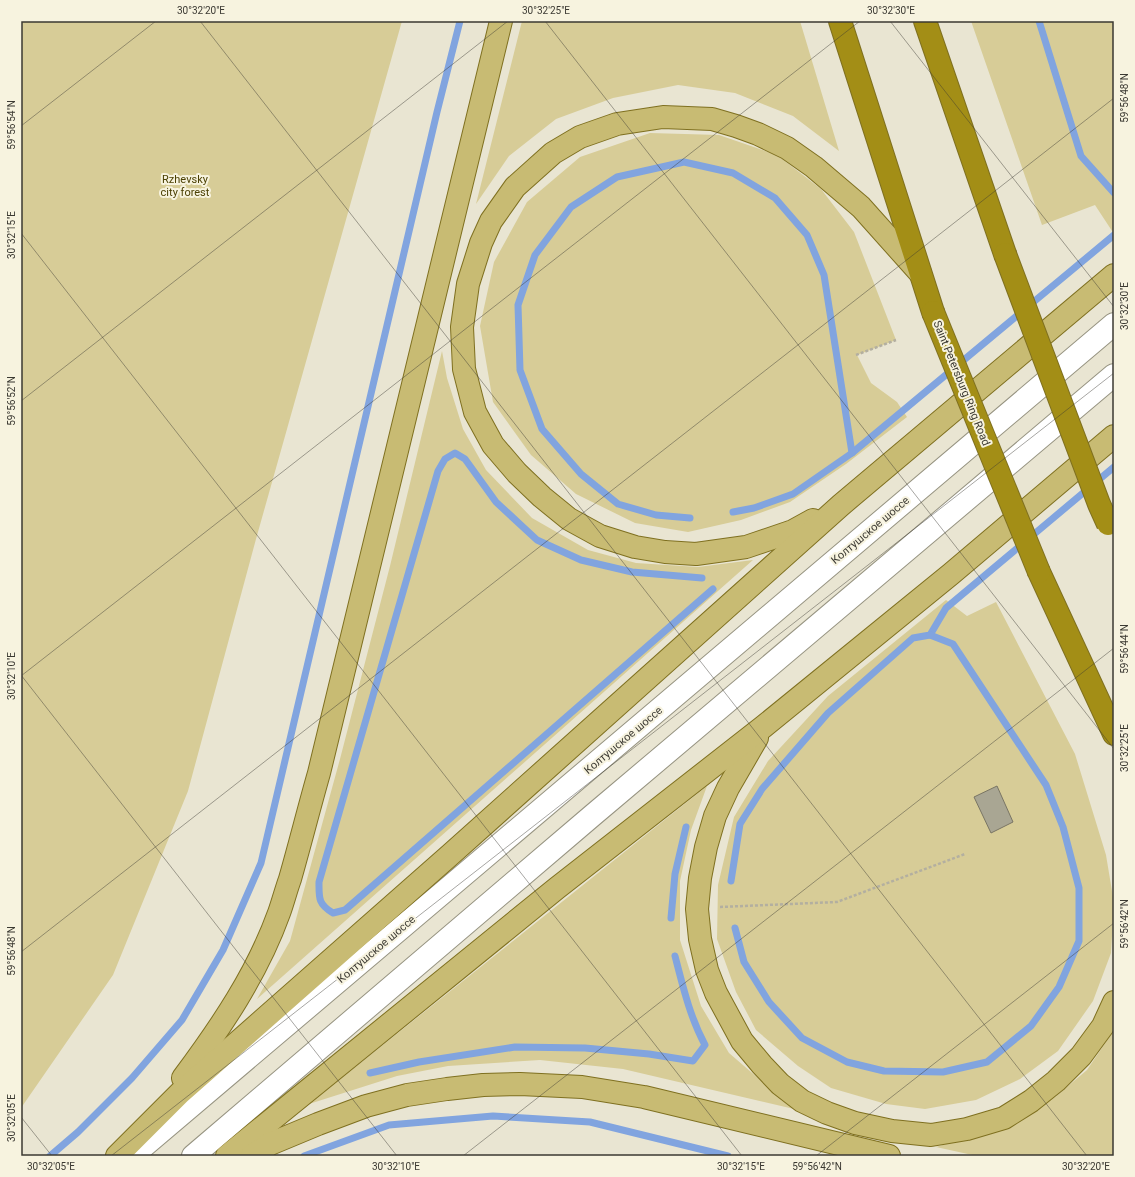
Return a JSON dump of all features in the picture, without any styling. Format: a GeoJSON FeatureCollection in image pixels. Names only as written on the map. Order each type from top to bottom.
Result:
{"type":"FeatureCollection","features":[{"type":"Feature","properties":{"kind":"highway","name":"Saint Petersburg Ring Road"},"geometry":{"type":"LineString","coordinates":[[840,21],[932,312],[1039,572],[1114,734]]}},
{"type":"Feature","properties":{"kind":"highway"},"geometry":{"type":"LineString","coordinates":[[925,21],[1006,254],[1111,530]]}},
{"type":"Feature","properties":{"kind":"main road"},"geometry":{"type":"LineString","coordinates":[[104,1156],[178,1086],[209,1044],[234,1007],[257,965],[279,914],[319,773],[501,21]]}},
{"type":"Feature","properties":{"kind":"main road"},"geometry":{"type":"LineString","coordinates":[[841,505],[793,531],[746,547],[696,554],[665,552],[629,545],[600,536],[569,519],[542,497],[517,473],[493,445],[475,412],[464,369],[462,327],[468,284],[481,243],[491,221],[516,187],[553,153],[580,138],[616,124],[663,117],[712,118],[758,134],[787,148],[814,166],[861,207],[920,273]]}},
{"type":"Feature","properties":{"kind":"main road"},"geometry":{"type":"LineString","coordinates":[[117,1156],[180,1093],[450,855],[841,505],[1114,275]]}},
{"type":"Feature","properties":{"kind":"main road","name":"Колтушское шоссе"},"geometry":{"type":"LineString","coordinates":[[132,1156],[1114,324]]}},
{"type":"Feature","properties":{"kind":"main road"},"geometry":{"type":"LineString","coordinates":[[193,1156],[592,815],[1114,375]]}},
{"type":"Feature","properties":{"kind":"main road"},"geometry":{"type":"LineString","coordinates":[[227,1156],[557,888],[763,727],[951,574],[1114,436]]}},
{"type":"Feature","properties":{"kind":"main road"},"geometry":{"type":"LineString","coordinates":[[763,727],[728,788],[715,816],[704,854],[697,909],[700,939],[707,970],[716,993],[742,1041],[780,1084],[802,1101],[827,1114],[855,1123],[892,1131],[931,1135],[967,1129],[1004,1118],[1031,1101],[1056,1081],[1081,1056],[1103,1026],[1114,1002]]}},
{"type":"Feature","properties":{"kind":"main road"},"geometry":{"type":"LineString","coordinates":[[252,1156],[270,1144],[366,1106],[407,1095],[447,1089],[483,1085],[520,1084],[582,1087],[644,1098],[706,1111],[889,1156]]}},
{"type":"Feature","properties":{"kind":"path"},"geometry":{"type":"LineString","coordinates":[[856,354],[896,340]]}},
{"type":"Feature","properties":{"kind":"path"},"geometry":{"type":"LineString","coordinates":[[697,909],[837,902],[965,854]]}},
{"type":"Feature","properties":{"kind":"green space","name":"Rzhevsky city forest"},"geometry":{"type":"Polygon","coordinates":[[[21,21],[402,21],[256,539],[188,791],[113,975],[21,1108],[21,21]]]}},
{"type":"Feature","properties":{"kind":"green space"},"geometry":{"type":"Polygon","coordinates":[[[522,21],[800,21],[839,151],[793,116],[735,93],[678,85],[613,98],[556,119],[509,156],[476,204],[522,21]]]}},
{"type":"Feature","properties":{"kind":"green space"},"geometry":{"type":"Polygon","coordinates":[[[971,21],[1114,21],[1114,234],[1095,205],[1042,225],[971,21]]]}},
{"type":"Feature","properties":{"kind":"green space"},"geometry":{"type":"Polygon","coordinates":[[[650,133],[719,135],[777,155],[821,189],[854,232],[896,340],[857,355],[871,383],[897,402],[907,417],[846,464],[790,502],[741,520],[688,532],[635,523],[576,494],[531,455],[493,402],[480,326],[494,262],[527,202],[580,157],[650,133]]]}},
{"type":"Feature","properties":{"kind":"green space"},"geometry":{"type":"Polygon","coordinates":[[[442,351],[447,378],[463,429],[486,470],[532,518],[588,550],[636,563],[698,567],[753,560],[257,999],[290,941],[340,759],[390,566],[442,351]]]}},
{"type":"Feature","properties":{"kind":"green space"},"geometry":{"type":"Polygon","coordinates":[[[946,600],[967,616],[996,602],[1075,754],[1106,855],[1114,903],[1111,953],[1093,1001],[1058,1051],[1020,1079],[976,1100],[925,1109],[886,1104],[831,1088],[798,1066],[756,1030],[736,992],[717,939],[718,885],[734,817],[768,761],[828,696],[946,600]]]}},
{"type":"Feature","properties":{"kind":"green space"},"geometry":{"type":"Polygon","coordinates":[[[707,786],[691,830],[680,881],[680,940],[701,1006],[729,1053],[794,1109],[623,1069],[540,1060],[448,1066],[397,1076],[309,1104],[707,786]]]}},
{"type":"Feature","properties":{"kind":"green space"},"geometry":{"type":"Polygon","coordinates":[[[1114,1030],[1114,1156],[977,1156],[936,1147],[1011,1124],[1055,1097],[1087,1070],[1114,1030]]]}},
{"type":"Feature","properties":{"kind":"building"},"geometry":{"type":"Polygon","coordinates":[[[997,786],[1013,822],[991,833],[974,797],[997,786]]]}},
{"type":"Feature","properties":{"kind":"waterway"},"geometry":{"type":"LineString","coordinates":[[50,1156],[78,1132],[132,1078],[182,1020],[223,950],[261,863],[437,112],[460,21]]}},
{"type":"Feature","properties":{"kind":"waterway"},"geometry":{"type":"LineString","coordinates":[[1039,21],[1081,156],[1114,193]]}},
{"type":"Feature","properties":{"kind":"waterway"},"geometry":{"type":"LineString","coordinates":[[690,518],[656,515],[618,504],[581,474],[542,429],[520,370],[518,305],[535,255],[571,207],[617,177],[684,162],[733,173],[775,198],[807,235],[824,275],[852,453]]}},
{"type":"Feature","properties":{"kind":"waterway"},"geometry":{"type":"LineString","coordinates":[[733,512],[754,508],[793,494],[852,453],[1114,235]]}},
{"type":"Feature","properties":{"kind":"waterway"},"geometry":{"type":"LineString","coordinates":[[702,578],[632,572],[581,560],[537,540],[496,502],[465,459],[455,453],[445,459],[438,471],[319,882],[319,896],[324,907],[333,913],[345,910],[713,589]]}},
{"type":"Feature","properties":{"kind":"waterway"},"geometry":{"type":"LineString","coordinates":[[731,881],[740,824],[762,789],[828,713],[913,638],[930,635],[946,608],[1114,467]]}},
{"type":"Feature","properties":{"kind":"waterway"},"geometry":{"type":"LineString","coordinates":[[735,928],[744,962],[769,1002],[802,1038],[847,1062],[884,1071],[943,1072],[987,1062],[1031,1026],[1059,987],[1079,941],[1079,888],[1063,827],[1046,785],[953,644],[930,635]]}},
{"type":"Feature","properties":{"kind":"waterway"},"geometry":{"type":"LineString","coordinates":[[671,918],[675,874],[686,827]]}},
{"type":"Feature","properties":{"kind":"waterway"},"geometry":{"type":"LineString","coordinates":[[370,1073],[419,1062],[515,1047],[585,1048],[649,1054],[693,1061],[705,1045],[691,1013],[675,956]]}},
{"type":"Feature","properties":{"kind":"waterway"},"geometry":{"type":"LineString","coordinates":[[304,1156],[389,1125],[493,1116],[590,1122],[728,1156]]}}]}
